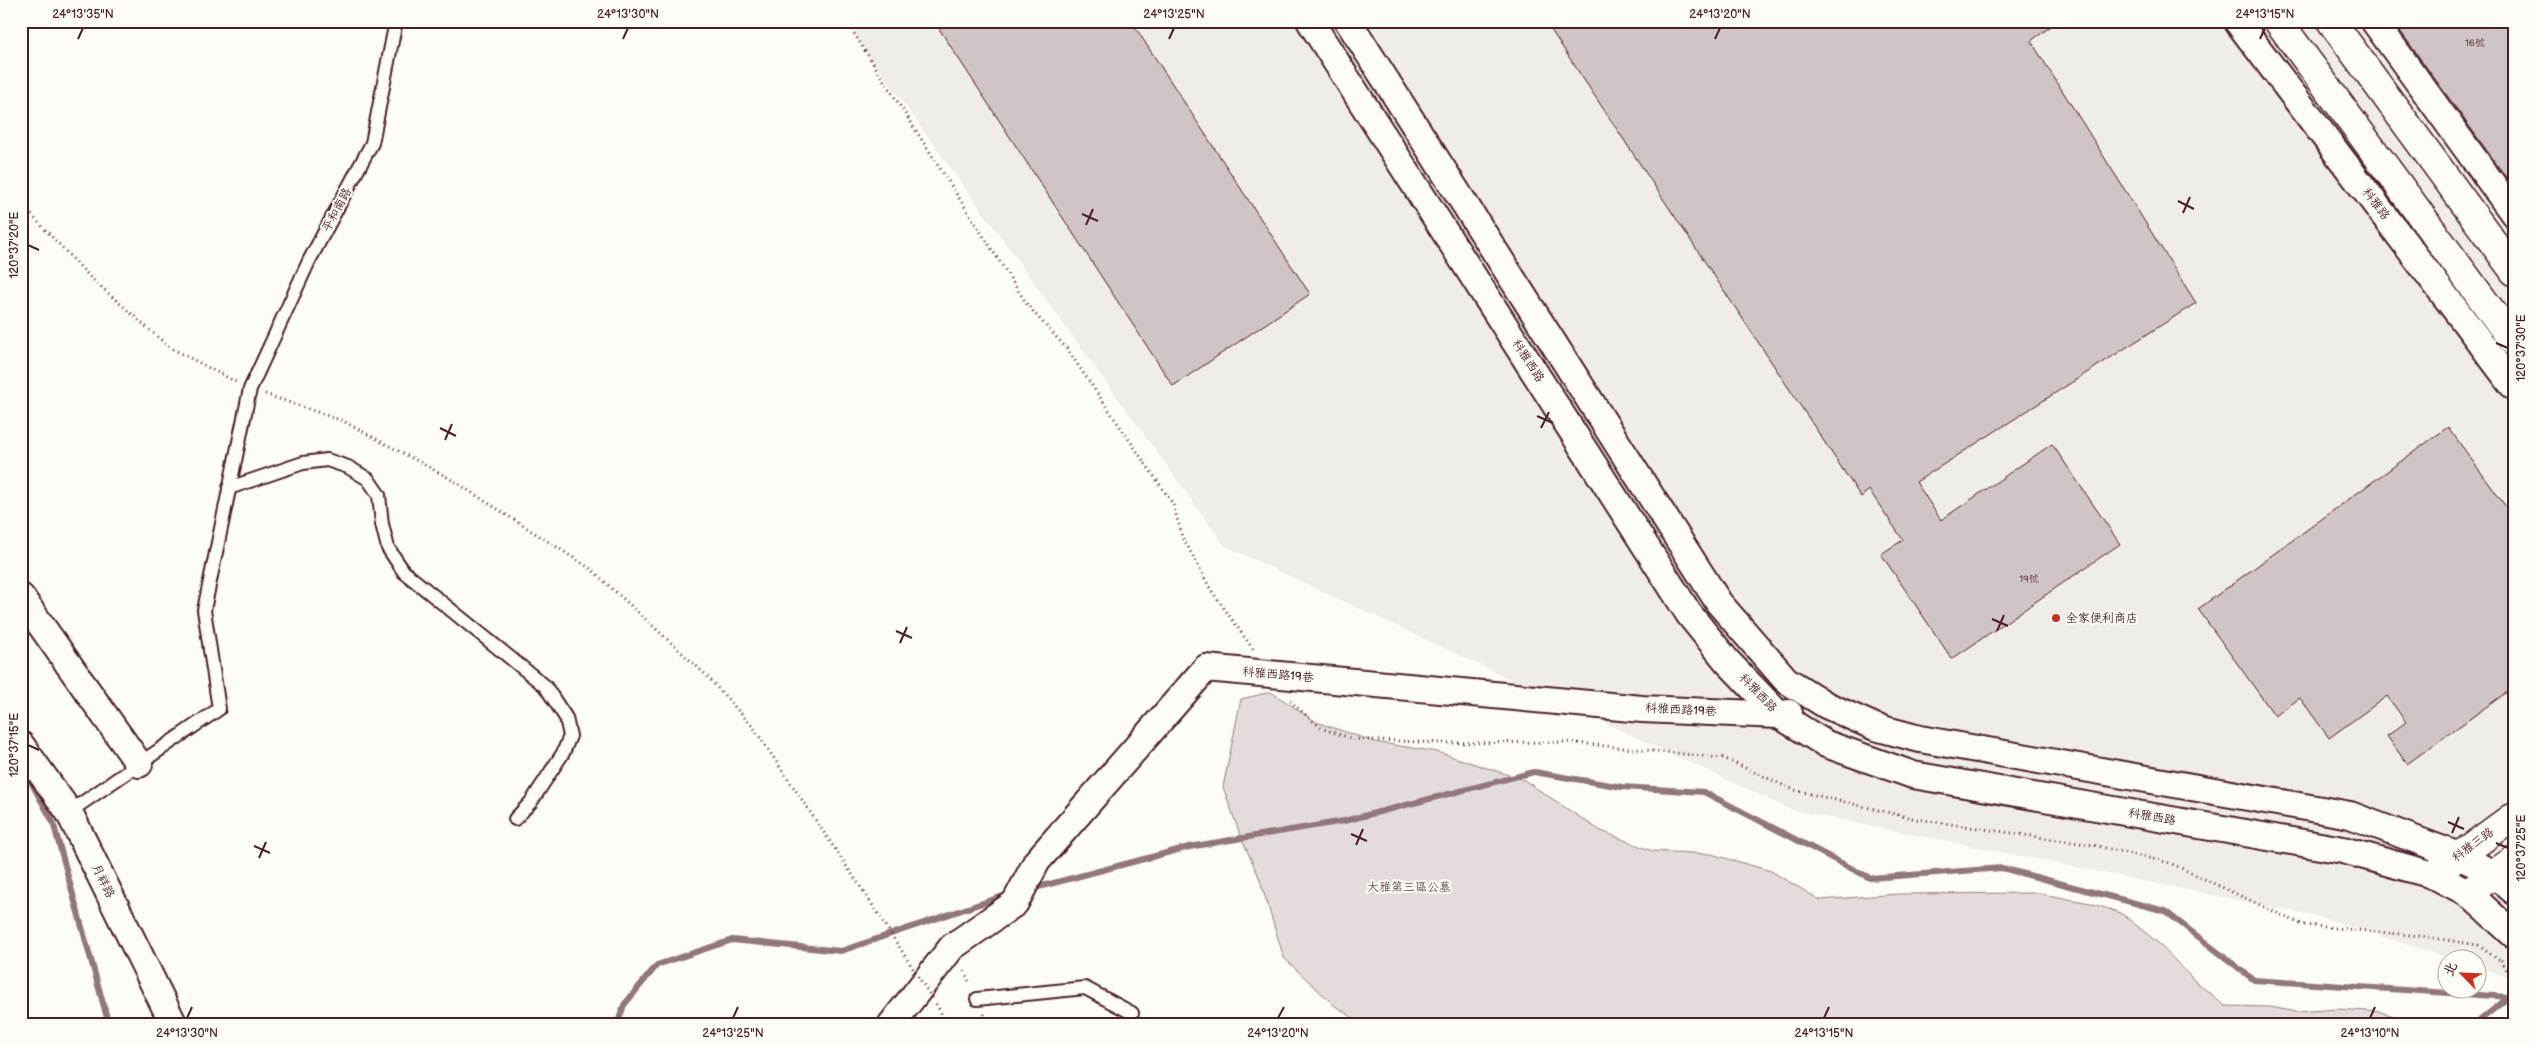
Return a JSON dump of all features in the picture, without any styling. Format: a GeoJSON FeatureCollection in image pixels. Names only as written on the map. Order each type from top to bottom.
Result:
{"type":"FeatureCollection","features":[{"type":"Feature","properties":{"kind":"street","name":"科雅西路"},"geometry":{"type":"LineString","coordinates":[[1310,21],[1690,614],[1727,661],[1779,715],[1826,744],[1913,775],[2343,850],[2433,875],[2468,893],[2510,945]]}},
{"type":"Feature","properties":{"kind":"street"},"geometry":{"type":"LineString","coordinates":[[1348,21],[1720,604],[1786,680],[1826,705],[1875,727],[1920,739],[2350,815],[2507,875]]}},
{"type":"Feature","properties":{"kind":"street","name":"科雅路"},"geometry":{"type":"LineString","coordinates":[[2237,21],[2514,387]]}},
{"type":"Feature","properties":{"kind":"street"},"geometry":{"type":"LineString","coordinates":[[2278,21],[2514,342]]}},
{"type":"Feature","properties":{"kind":"street"},"geometry":{"type":"LineString","coordinates":[[2331,21],[2514,271]]}},
{"type":"Feature","properties":{"kind":"street"},"geometry":{"type":"LineString","coordinates":[[2374,21],[2514,214]]}},
{"type":"Feature","properties":{"kind":"street"},"geometry":{"type":"LineString","coordinates":[[21,598],[139,764]]}},
{"type":"Feature","properties":{"kind":"street","name":"科雅西路19巷"},"geometry":{"type":"LineString","coordinates":[[891,1025],[952,947],[1021,892],[1037,861],[1206,668],[1642,709],[1779,715],[1826,705]]}},
{"type":"Feature","properties":{"kind":"street","name":"月祥路"},"geometry":{"type":"LineString","coordinates":[[21,744],[69,812],[174,1025]]}},
{"type":"Feature","properties":{"kind":"street","name":"科雅三路"},"geometry":{"type":"LineString","coordinates":[[2433,875],[2514,816]]}},
{"type":"Feature","properties":{"kind":"street"},"geometry":{"type":"LineString","coordinates":[[2468,893],[2507,875]]}},
{"type":"Feature","properties":{"kind":"lane","name":"平和南路"},"geometry":{"type":"LineString","coordinates":[[139,764],[219,709],[204,610],[250,389],[309,261],[372,143],[396,21]]}},
{"type":"Feature","properties":{"kind":"lane"},"geometry":{"type":"LineString","coordinates":[[229,488],[283,468],[327,460],[348,467],[368,479],[380,495],[382,524],[388,548],[404,572],[545,686],[566,718],[570,736],[563,753],[531,802],[514,819]]}},
{"type":"Feature","properties":{"kind":"lane"},"geometry":{"type":"LineString","coordinates":[[69,812],[139,764]]}},
{"type":"Feature","properties":{"kind":"lane"},"geometry":{"type":"LineString","coordinates":[[977,999],[1085,988],[1132,1013]]}},
{"type":"Feature","properties":{"kind":"path"},"geometry":{"type":"LineString","coordinates":[[846,21],[1028,306],[1067,349],[1173,504],[1182,536],[1210,590],[1252,646],[1267,674],[1280,692],[1321,728],[1353,740],[1443,743],[1566,742],[1723,758],[1794,790],[1916,818],[2093,845],[2170,863],[2303,925],[2421,936],[2478,945],[2500,961],[2514,982]]}},
{"type":"Feature","properties":{"kind":"path"},"geometry":{"type":"LineString","coordinates":[[21,204],[90,277],[169,347],[250,389],[343,421],[449,478],[591,569],[706,675],[753,727],[864,892],[948,1025]]}},
{"type":"Feature","properties":{"kind":"path"},"geometry":{"type":"LineString","coordinates":[[2500,961],[2510,945]]}},
{"type":"Feature","properties":{"kind":"shaded area"},"geometry":{"type":"Polygon","coordinates":[[[844,21],[2514,21],[2514,979],[2488,970],[2488,948],[2438,948],[2438,954],[2317,916],[1792,810],[1225,546],[844,21]]]}},
{"type":"Feature","properties":{"kind":"green space","name":"大雅第三區公墓"},"geometry":{"type":"Polygon","coordinates":[[[1271,692],[1316,722],[1375,742],[1438,752],[1524,780],[1599,830],[1652,851],[1711,854],[1771,871],[1820,900],[1898,894],[2037,893],[2090,903],[2121,913],[2157,942],[2194,980],[2225,1006],[2270,1007],[2297,1012],[2338,1009],[2381,1012],[2424,1025],[1364,1025],[1335,1006],[1284,958],[1259,877],[1241,837],[1223,787],[1241,699],[1271,692]]]}},
{"type":"Feature","properties":{"kind":"building"},"geometry":{"type":"Polygon","coordinates":[[[934,21],[1131,21],[1310,294],[1173,386],[934,21]]]}},
{"type":"Feature","properties":{"kind":"building"},"geometry":{"type":"Polygon","coordinates":[[[1545,21],[2058,21],[2031,41],[2196,303],[1916,482],[1941,520],[2052,444],[2120,544],[1952,659],[1881,554],[1903,540],[1869,490],[1861,497],[1545,21]]]}},
{"type":"Feature","properties":{"kind":"building"},"geometry":{"type":"Polygon","coordinates":[[[2393,21],[2514,21],[2514,188],[2393,21]]]}},
{"type":"Feature","properties":{"kind":"building"},"geometry":{"type":"Polygon","coordinates":[[[2448,427],[2514,518],[2514,687],[2407,764],[2387,736],[2406,722],[2387,696],[2329,738],[2300,698],[2275,716],[2198,609],[2448,427]]]}},
{"type":"Feature","properties":{"kind":"waterway"},"geometry":{"type":"LineString","coordinates":[[1031,889],[1189,847],[1344,821],[1534,772],[1622,787],[1704,792],[1870,878],[2002,868],[2165,911],[2254,980],[2509,997]]}},
{"type":"Feature","properties":{"kind":"waterway"},"geometry":{"type":"LineString","coordinates":[[26,773],[53,822],[109,1025]]}},
{"type":"Feature","properties":{"kind":"waterway"},"geometry":{"type":"LineString","coordinates":[[617,1025],[624,1005],[657,965],[732,940],[841,951],[1009,894]]}},
{"type":"Feature","properties":{"kind":"waterway"},"geometry":{"type":"LineString","coordinates":[[2474,1025],[2514,993]]}},
{"type":"Feature","properties":{"kind":"place","name":"全家便利商店"},"geometry":{"type":"Point","coordinates":[2056,618]}}]}
